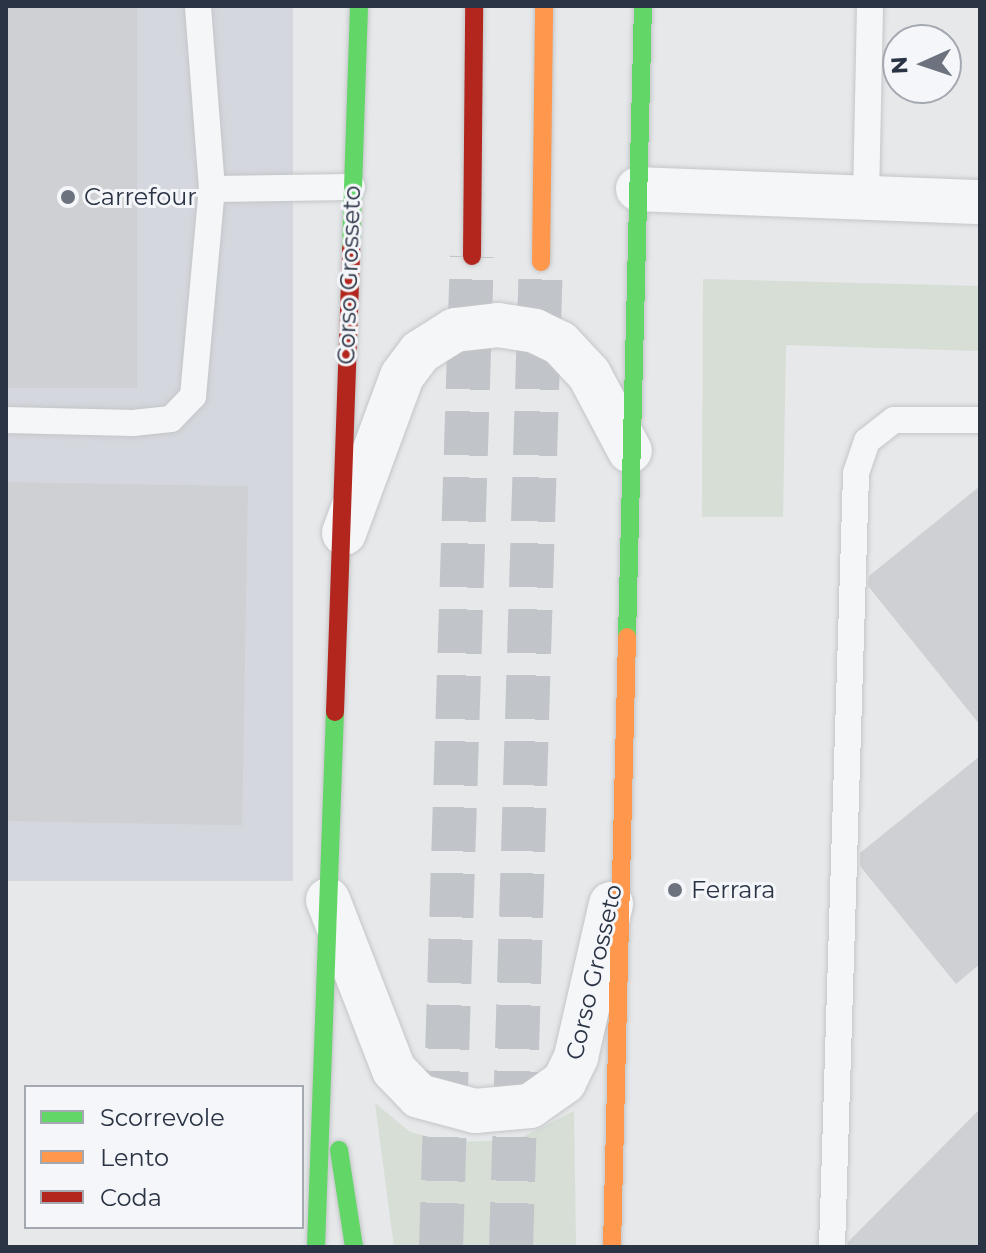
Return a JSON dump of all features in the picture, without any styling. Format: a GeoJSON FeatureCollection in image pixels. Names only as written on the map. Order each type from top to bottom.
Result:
{"type":"FeatureCollection","features":[{"type":"Feature","properties":{"kind":"main road","name":"Corso Grosseto"},"geometry":{"type":"LineString","coordinates":[[316,1247],[325,894],[359,6]]}},
{"type":"Feature","properties":{"kind":"main road"},"geometry":{"type":"LineString","coordinates":[[472,256],[474,6]]}},
{"type":"Feature","properties":{"kind":"main road"},"geometry":{"type":"LineString","coordinates":[[541,262],[544,6]]}},
{"type":"Feature","properties":{"kind":"main road","name":"Corso Grosseto"},"geometry":{"type":"LineString","coordinates":[[612,1247],[643,6]]}},
{"type":"Feature","properties":{"kind":"main road"},"geometry":{"type":"LineString","coordinates":[[322,1045],[354,1247]]}},
{"type":"Feature","properties":{"kind":"street"},"geometry":{"type":"LineString","coordinates":[[638,189],[980,202]]}},
{"type":"Feature","properties":{"kind":"street","name":"Corso Grosseto"},"geometry":{"type":"LineString","coordinates":[[340,544],[398,384],[420,352],[455,330],[498,325],[535,331],[560,343],[589,374],[630,451]]}},
{"type":"Feature","properties":{"kind":"street","name":"Corso Grosseto"},"geometry":{"type":"LineString","coordinates":[[325,894],[386,1055],[405,1084],[445,1107],[513,1110],[543,1100],[571,1070],[620,864]]}},
{"type":"Feature","properties":{"kind":"lane"},"geometry":{"type":"LineString","coordinates":[[6,420],[133,423],[171,419],[193,396],[212,189],[198,6]]}},
{"type":"Feature","properties":{"kind":"lane"},"geometry":{"type":"LineString","coordinates":[[866,198],[870,6]]}},
{"type":"Feature","properties":{"kind":"lane"},"geometry":{"type":"LineString","coordinates":[[212,189],[352,187]]}},
{"type":"Feature","properties":{"kind":"lane"},"geometry":{"type":"LineString","coordinates":[[832,1247],[856,473],[867,441],[894,420],[980,420]]}},
{"type":"Feature","properties":{"kind":"shaded area"},"geometry":{"type":"Polygon","coordinates":[[[6,6],[293,6],[293,881],[6,881],[6,6]]]}},
{"type":"Feature","properties":{"kind":"shaded area"},"geometry":{"type":"Polygon","coordinates":[[[703,279],[980,286],[980,351],[786,345],[783,517],[702,517],[703,279]]]}},
{"type":"Feature","properties":{"kind":"shaded area"},"geometry":{"type":"Polygon","coordinates":[[[375,1103],[410,1132],[451,1142],[516,1140],[574,1111],[576,1247],[394,1247],[375,1103]]]}},
{"type":"Feature","properties":{"kind":"building","name":"Carrefour"},"geometry":{"type":"Polygon","coordinates":[[[6,6],[137,6],[137,388],[6,388],[6,6]]]}},
{"type":"Feature","properties":{"kind":"building"},"geometry":{"type":"Polygon","coordinates":[[[6,482],[248,486],[242,825],[6,821],[6,482]]]}},
{"type":"Feature","properties":{"kind":"building"},"geometry":{"type":"Polygon","coordinates":[[[980,486],[980,725],[868,586],[869,576],[980,486]]]}},
{"type":"Feature","properties":{"kind":"building"},"geometry":{"type":"Polygon","coordinates":[[[980,756],[980,964],[956,984],[860,866],[860,853],[980,756]]]}},
{"type":"Feature","properties":{"kind":"building"},"geometry":{"type":"Polygon","coordinates":[[[980,1109],[980,1247],[848,1247],[848,1242],[980,1109]]]}},
{"type":"Feature","properties":{"kind":"tunnel"},"geometry":{"type":"LineString","coordinates":[[441,1247],[472,256]]}},
{"type":"Feature","properties":{"kind":"tunnel"},"geometry":{"type":"LineString","coordinates":[[511,1247],[541,262]]}},
{"type":"Feature","properties":{"kind":"traffic: fast"},"geometry":{"type":"LineString","coordinates":[[351,248],[359,6]]}},
{"type":"Feature","properties":{"kind":"traffic: fast"},"geometry":{"type":"LineString","coordinates":[[627,637],[643,6]]}},
{"type":"Feature","properties":{"kind":"traffic: fast"},"geometry":{"type":"LineString","coordinates":[[316,1247],[335,712]]}},
{"type":"Feature","properties":{"kind":"traffic: fast"},"geometry":{"type":"LineString","coordinates":[[339,1150],[354,1247]]}},
{"type":"Feature","properties":{"kind":"traffic: slow"},"geometry":{"type":"LineString","coordinates":[[541,262],[544,6]]}},
{"type":"Feature","properties":{"kind":"traffic: slow"},"geometry":{"type":"LineString","coordinates":[[612,1247],[627,637]]}},
{"type":"Feature","properties":{"kind":"traffic: jam"},"geometry":{"type":"LineString","coordinates":[[472,256],[474,6]]}},
{"type":"Feature","properties":{"kind":"traffic: jam"},"geometry":{"type":"LineString","coordinates":[[335,712],[351,248]]}},
{"type":"Feature","properties":{"kind":"place","name":"Carrefour"},"geometry":{"type":"Point","coordinates":[68,197]}},
{"type":"Feature","properties":{"kind":"place","name":"Ferrara"},"geometry":{"type":"Point","coordinates":[675,890]}}]}
